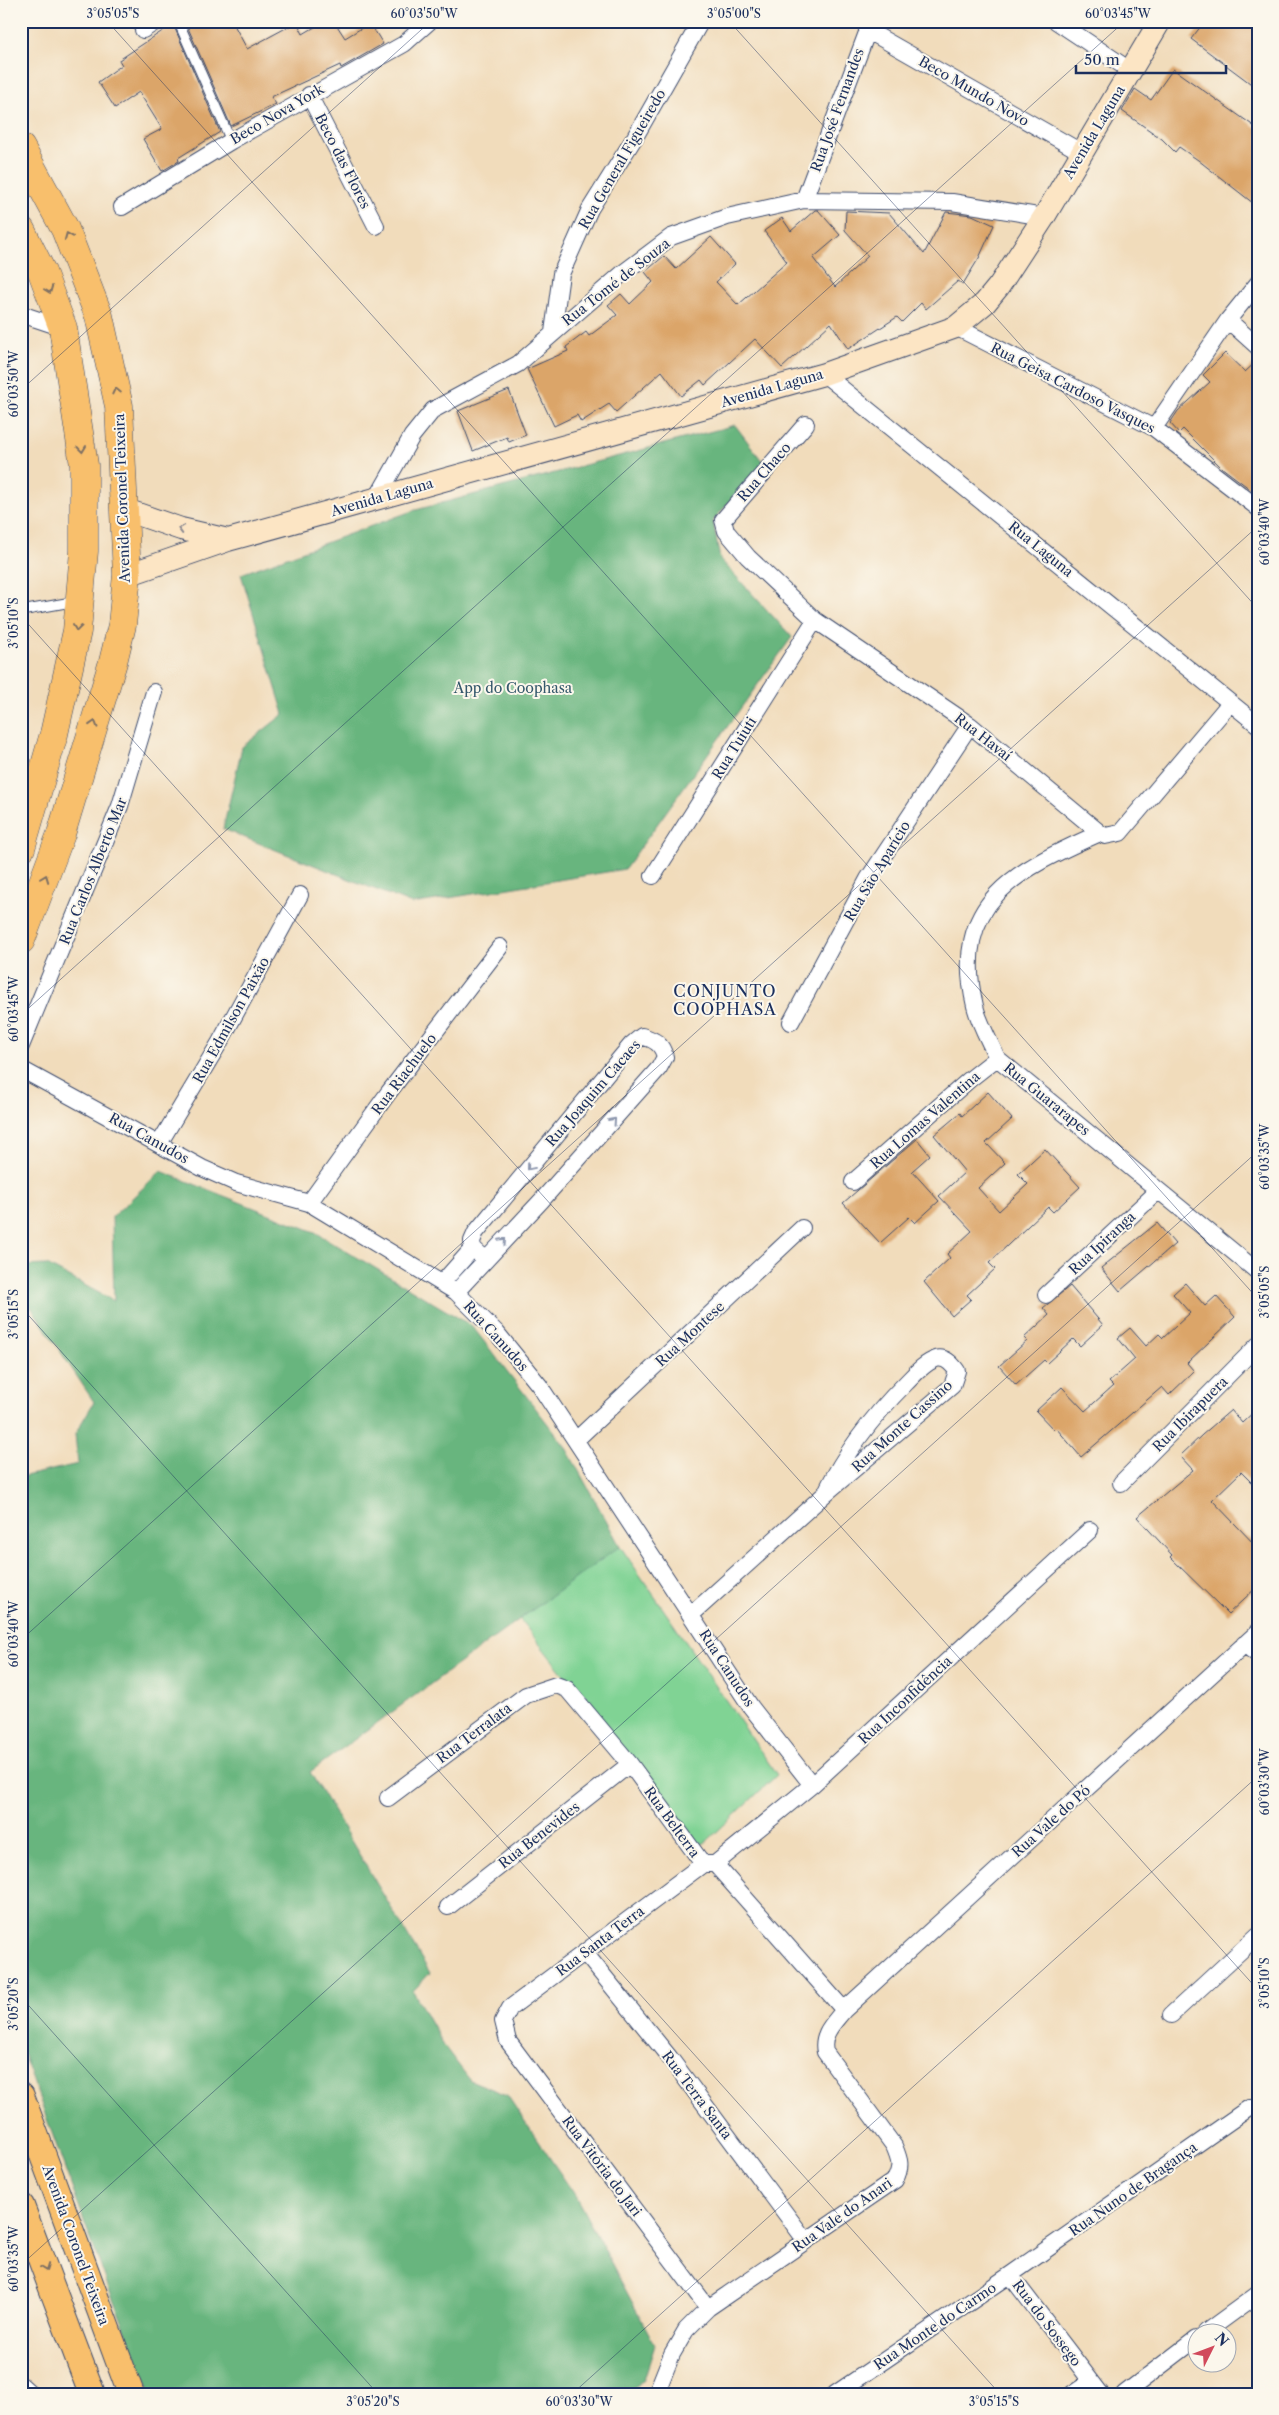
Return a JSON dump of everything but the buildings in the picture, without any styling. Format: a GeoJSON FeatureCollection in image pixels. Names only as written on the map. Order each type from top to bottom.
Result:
{"type":"FeatureCollection","features":[{"type":"Feature","properties":{"kind":"highway","name":"Avenida Coronel Teixeira"},"geometry":{"type":"LineString","coordinates":[[21,148],[65,229],[99,316],[119,406],[126,510],[127,575],[122,625],[113,662],[61,834],[21,940]]}},
{"type":"Feature","properties":{"kind":"highway"},"geometry":{"type":"LineString","coordinates":[[21,230],[42,272],[63,328],[84,465],[84,551],[77,631],[54,734],[31,778],[21,848]]}},
{"type":"Feature","properties":{"kind":"main road","name":"Avenida Laguna"},"geometry":{"type":"LineString","coordinates":[[127,575],[228,540],[824,374],[956,327],[985,303],[1044,217],[1160,21]]}},
{"type":"Feature","properties":{"kind":"main road","name":"Avenida Laguna"},"geometry":{"type":"LineString","coordinates":[[126,510],[181,529],[228,540]]}},
{"type":"Feature","properties":{"kind":"main road","name":"Avenida Coronel Teixeira"},"geometry":{"type":"LineString","coordinates":[[21,2096],[130,2394]]}},
{"type":"Feature","properties":{"kind":"main road"},"geometry":{"type":"LineString","coordinates":[[21,2206],[92,2394]]}},
{"type":"Feature","properties":{"kind":"main road"},"geometry":{"type":"LineString","coordinates":[[117,2359],[118,2394]]}},
{"type":"Feature","properties":{"kind":"street"},"geometry":{"type":"LineString","coordinates":[[143,30],[157,21]]}},
{"type":"Feature","properties":{"kind":"street","name":"Beco Nova York"},"geometry":{"type":"LineString","coordinates":[[122,207],[231,140],[309,95],[404,44],[430,21]]}},
{"type":"Feature","properties":{"kind":"street","name":"Rua General Figueiredo"},"geometry":{"type":"LineString","coordinates":[[553,332],[561,274],[590,209],[701,21]]}},
{"type":"Feature","properties":{"kind":"street"},"geometry":{"type":"LineString","coordinates":[[1056,21],[1131,71]]}},
{"type":"Feature","properties":{"kind":"street","name":"Beco Mundo Novo"},"geometry":{"type":"LineString","coordinates":[[869,26],[1081,152]]}},
{"type":"Feature","properties":{"kind":"street","name":"Rua José Fernandes"},"geometry":{"type":"LineString","coordinates":[[804,200],[869,26]]}},
{"type":"Feature","properties":{"kind":"street","name":"Beco das Flores"},"geometry":{"type":"LineString","coordinates":[[309,95],[376,226]]}},
{"type":"Feature","properties":{"kind":"street","name":"Rua Tomé de Souza"},"geometry":{"type":"LineString","coordinates":[[377,498],[412,436],[434,410],[518,364],[623,273],[671,237],[727,217],[804,200],[952,202],[1044,217]]}},
{"type":"Feature","properties":{"kind":"street"},"geometry":{"type":"LineString","coordinates":[[1154,428],[1228,320],[1258,283]]}},
{"type":"Feature","properties":{"kind":"street"},"geometry":{"type":"LineString","coordinates":[[21,314],[63,328]]}},
{"type":"Feature","properties":{"kind":"street"},"geometry":{"type":"LineString","coordinates":[[1228,320],[1258,347]]}},
{"type":"Feature","properties":{"kind":"street","name":"Rua Geisa Cardoso Vasques"},"geometry":{"type":"LineString","coordinates":[[956,327],[1154,428],[1258,508]]}},
{"type":"Feature","properties":{"kind":"street","name":"Rua Laguna"},"geometry":{"type":"LineString","coordinates":[[824,374],[1258,725]]}},
{"type":"Feature","properties":{"kind":"street","name":"Rua Chaco"},"geometry":{"type":"LineString","coordinates":[[723,520],[806,424]]}},
{"type":"Feature","properties":{"kind":"street","name":"Rua Havaí"},"geometry":{"type":"LineString","coordinates":[[723,520],[726,530],[748,557],[815,620],[970,725],[1100,833]]}},
{"type":"Feature","properties":{"kind":"street","name":"Rua Tuiuti"},"geometry":{"type":"LineString","coordinates":[[653,876],[815,620]]}},
{"type":"Feature","properties":{"kind":"street","name":"Rua Carlos Alberto Mar"},"geometry":{"type":"LineString","coordinates":[[21,1046],[120,806],[154,692]]}},
{"type":"Feature","properties":{"kind":"street"},"geometry":{"type":"LineString","coordinates":[[1100,833],[1105,836],[1120,832],[1230,703]]}},
{"type":"Feature","properties":{"kind":"street","name":"Rua São Aparício"},"geometry":{"type":"LineString","coordinates":[[791,1022],[868,879],[970,725]]}},
{"type":"Feature","properties":{"kind":"street","name":"Rua Guararapes"},"geometry":{"type":"LineString","coordinates":[[1100,833],[1065,848],[1005,884],[984,908],[974,928],[968,965],[975,1007],[997,1058],[1258,1272]]}},
{"type":"Feature","properties":{"kind":"street","name":"Rua Edmilson Paixão"},"geometry":{"type":"LineString","coordinates":[[159,1144],[220,1042],[300,895]]}},
{"type":"Feature","properties":{"kind":"street","name":"Rua Riachuelo"},"geometry":{"type":"LineString","coordinates":[[309,1203],[389,1092],[500,946]]}},
{"type":"Feature","properties":{"kind":"street","name":"Rua Joaquim Cacaes"},"geometry":{"type":"LineString","coordinates":[[442,1283],[473,1248],[472,1241],[476,1232],[631,1045],[642,1036],[652,1039],[662,1047],[664,1057],[643,1088],[456,1292]]}},
{"type":"Feature","properties":{"kind":"street","name":"Rua Lomas Valentina"},"geometry":{"type":"LineString","coordinates":[[853,1182],[969,1080],[997,1058]]}},
{"type":"Feature","properties":{"kind":"street","name":"Rua Canudos"},"geometry":{"type":"LineString","coordinates":[[21,1069],[202,1168],[236,1183],[309,1203],[456,1292],[496,1332],[539,1385],[577,1439],[752,1707],[812,1785]]}},
{"type":"Feature","properties":{"kind":"street","name":"Rua Ipiranga"},"geometry":{"type":"LineString","coordinates":[[1046,1295],[1158,1190]]}},
{"type":"Feature","properties":{"kind":"street","name":"Rua Montese"},"geometry":{"type":"LineString","coordinates":[[577,1439],[802,1228]]}},
{"type":"Feature","properties":{"kind":"street"},"geometry":{"type":"LineString","coordinates":[[473,1248],[486,1260]]}},
{"type":"Feature","properties":{"kind":"street","name":"Rua Ibirapuera"},"geometry":{"type":"LineString","coordinates":[[1122,1483],[1258,1345]]}},
{"type":"Feature","properties":{"kind":"street","name":"Rua Monte Cassino"},"geometry":{"type":"LineString","coordinates":[[692,1614],[825,1494],[952,1386],[957,1371],[952,1363],[945,1359],[936,1359],[919,1370],[884,1405],[850,1448],[825,1494]]}},
{"type":"Feature","properties":{"kind":"street","name":"Rua Inconfidência"},"geometry":{"type":"LineString","coordinates":[[709,1864],[812,1785],[1090,1530]]}},
{"type":"Feature","properties":{"kind":"street","name":"Rua Vale do Pó"},"geometry":{"type":"LineString","coordinates":[[844,2010],[1258,1632]]}},
{"type":"Feature","properties":{"kind":"street"},"geometry":{"type":"LineString","coordinates":[[1244,1644],[1258,1655]]}},
{"type":"Feature","properties":{"kind":"street","name":"Rua Terralata"},"geometry":{"type":"LineString","coordinates":[[388,1798],[526,1695],[556,1685],[567,1689]]}},
{"type":"Feature","properties":{"kind":"street","name":"Rua Belterra"},"geometry":{"type":"LineString","coordinates":[[567,1689],[630,1764],[709,1864],[844,2010]]}},
{"type":"Feature","properties":{"kind":"street","name":"Rua Benevides"},"geometry":{"type":"LineString","coordinates":[[448,1907],[630,1764]]}},
{"type":"Feature","properties":{"kind":"street","name":"Rua Santa Terra"},"geometry":{"type":"LineString","coordinates":[[502,2021],[510,2008],[709,1864]]}},
{"type":"Feature","properties":{"kind":"street"},"geometry":{"type":"LineString","coordinates":[[1171,2015],[1258,1935]]}},
{"type":"Feature","properties":{"kind":"street","name":"Rua Terra Santa"},"geometry":{"type":"LineString","coordinates":[[586,1953],[670,2058],[806,2241]]}},
{"type":"Feature","properties":{"kind":"street","name":"Rua Vale do Anari"},"geometry":{"type":"LineString","coordinates":[[656,2394],[672,2354],[686,2330],[708,2308],[895,2180],[900,2170],[900,2160],[894,2146],[825,2052],[823,2041],[827,2032],[844,2010]]}},
{"type":"Feature","properties":{"kind":"street","name":"Rua Vitória do Jari"},"geometry":{"type":"LineString","coordinates":[[502,2021],[508,2041],[708,2308]]}},
{"type":"Feature","properties":{"kind":"street","name":"Rua Nuno de Bragança"},"geometry":{"type":"LineString","coordinates":[[1010,2275],[1249,2108],[1258,2108]]}},
{"type":"Feature","properties":{"kind":"street","name":"Rua do Sossego"},"geometry":{"type":"LineString","coordinates":[[1010,2275],[1096,2387]]}},
{"type":"Feature","properties":{"kind":"street","name":"Rua Monte do Carmo"},"geometry":{"type":"LineString","coordinates":[[835,2394],[1010,2275]]}},
{"type":"Feature","properties":{"kind":"street"},"geometry":{"type":"LineString","coordinates":[[1220,2322],[1258,2294]]}},
{"type":"Feature","properties":{"kind":"street"},"geometry":{"type":"LineString","coordinates":[[1124,2394],[1186,2348]]}},
{"type":"Feature","properties":{"kind":"street"},"geometry":{"type":"LineString","coordinates":[[21,2384],[31,2394]]}},
{"type":"Feature","properties":{"kind":"street"},"geometry":{"type":"LineString","coordinates":[[1072,2394],[1096,2387]]}},
{"type":"Feature","properties":{"kind":"lane"},"geometry":{"type":"LineString","coordinates":[[178,21],[231,140]]}},
{"type":"Feature","properties":{"kind":"lane"},"geometry":{"type":"LineString","coordinates":[[21,611],[80,600]]}},
{"type":"Feature","properties":{"kind":"green space","name":"App do Coophasa"},"geometry":{"type":"Polygon","coordinates":[[[735,425],[763,462],[713,521],[720,559],[792,637],[625,869],[412,904],[223,829],[242,747],[284,714],[241,574],[412,511],[735,425]]]}},
{"type":"Feature","properties":{"kind":"green space"},"geometry":{"type":"Polygon","coordinates":[[[161,1171],[315,1232],[472,1326],[565,1446],[620,1546],[310,1772],[430,1973],[413,1991],[444,2046],[470,2080],[507,2095],[575,2195],[655,2345],[644,2379],[628,2394],[151,2394],[106,2281],[21,2048],[21,1477],[78,1464],[75,1434],[94,1402],[21,1292],[21,1266],[47,1265],[114,1301],[112,1217],[161,1171]]]}},
{"type":"Feature","properties":{"kind":"green space"},"geometry":{"type":"Polygon","coordinates":[[[620,1546],[777,1775],[707,1841],[699,1845],[518,1617],[620,1546]]]}},
{"type":"Feature","properties":{"kind":"district","name":"CONJUNTO COOPHASA"},"geometry":{"type":"Point","coordinates":[725,1000]}}]}
